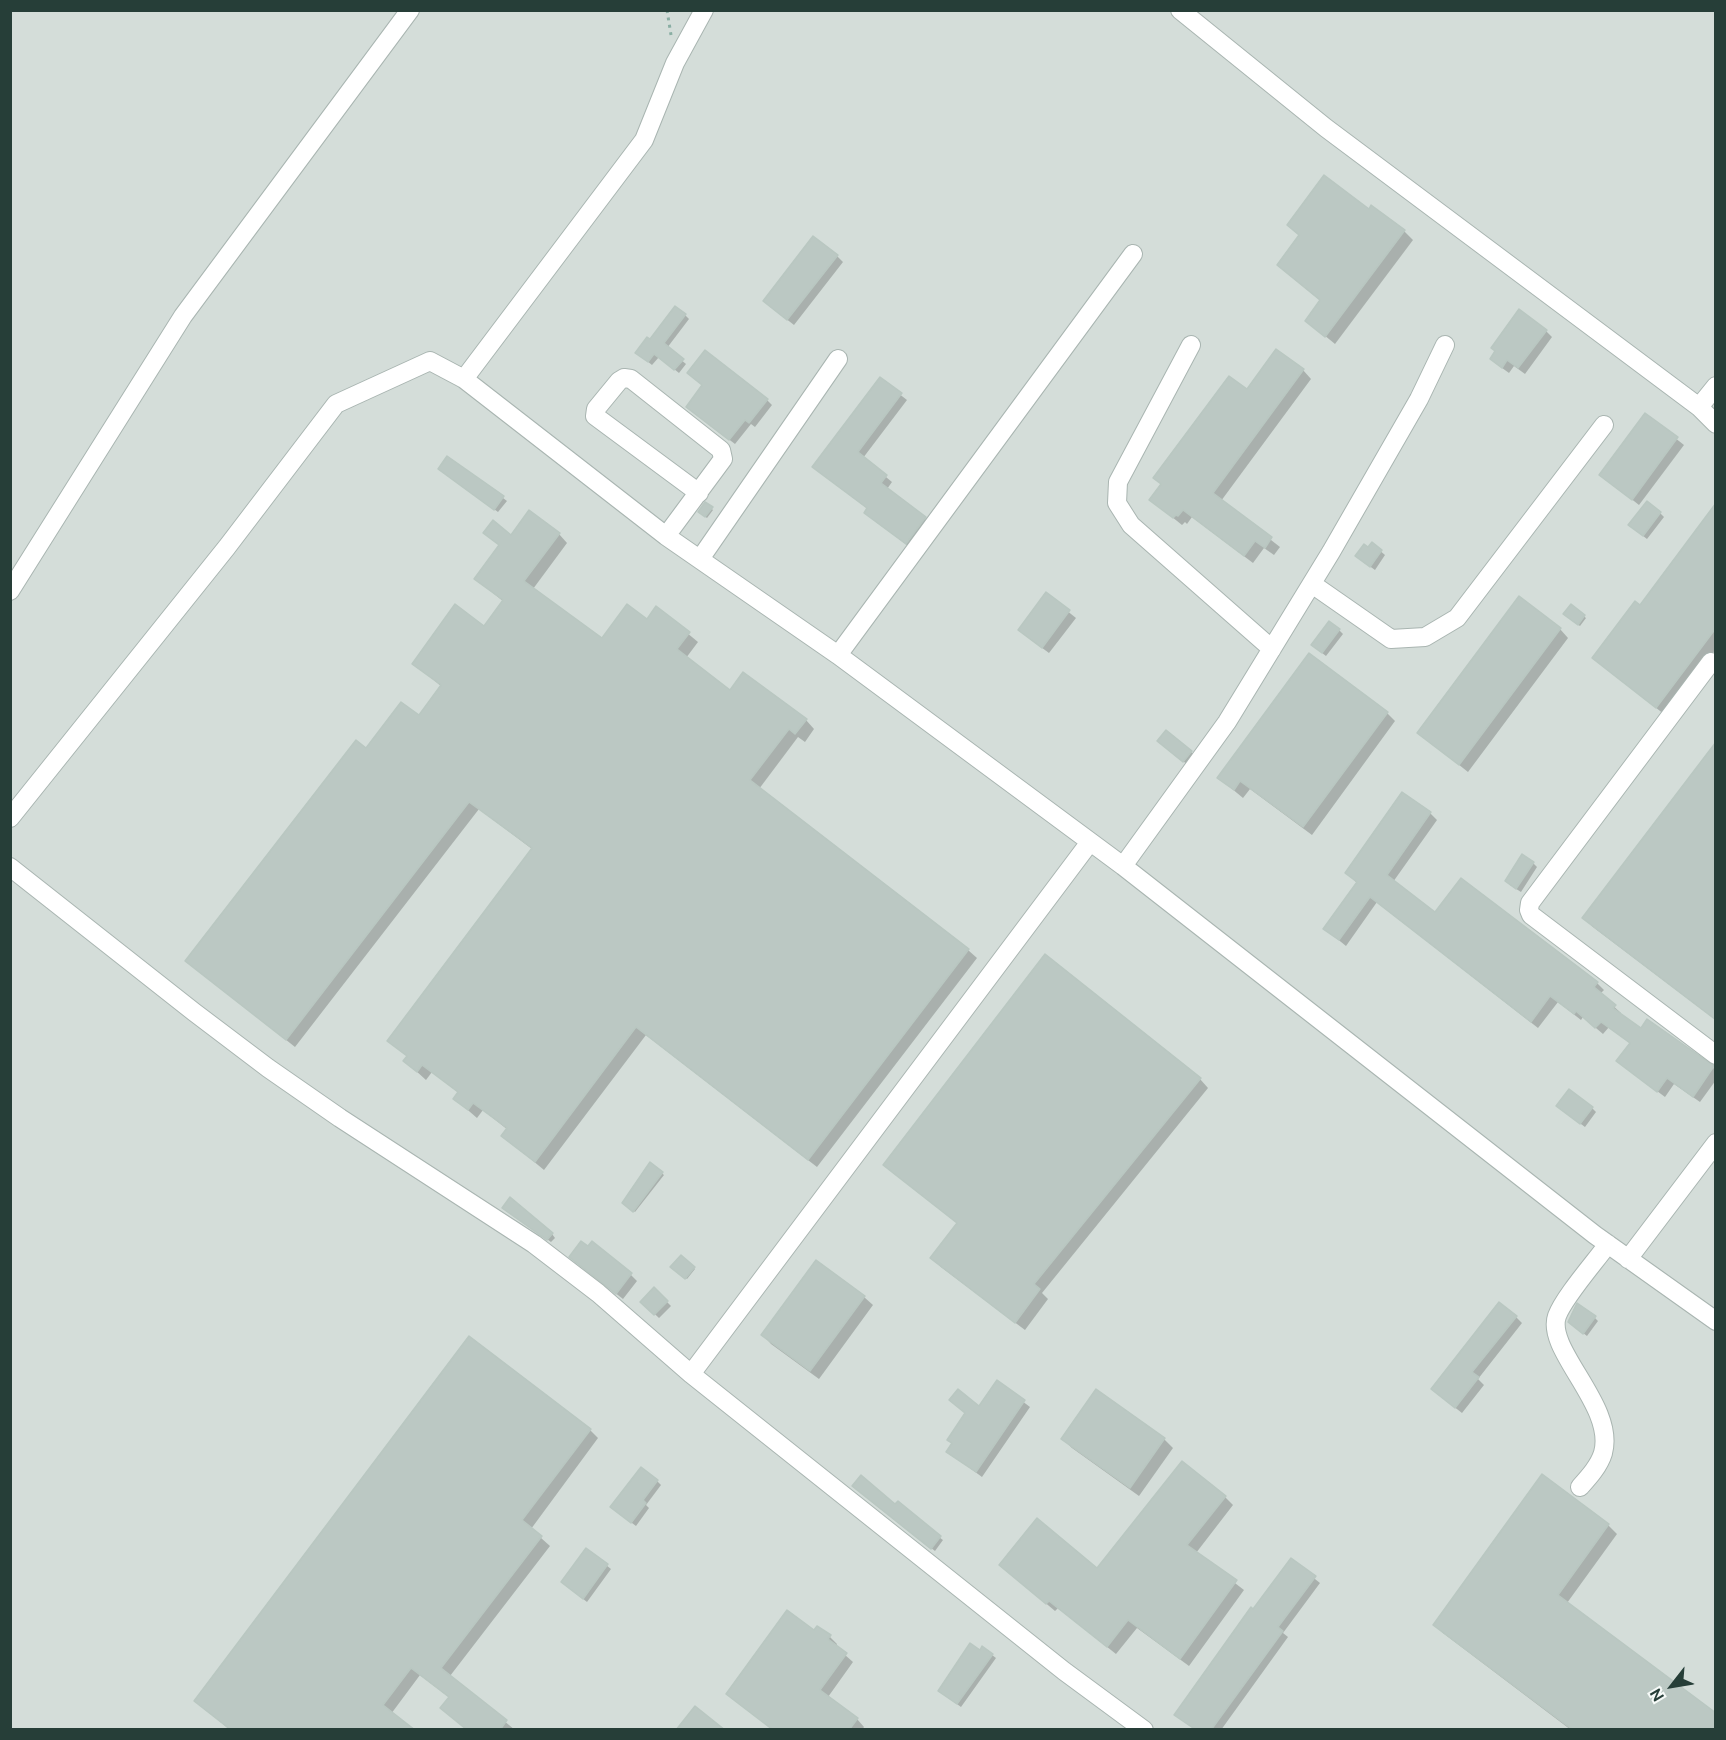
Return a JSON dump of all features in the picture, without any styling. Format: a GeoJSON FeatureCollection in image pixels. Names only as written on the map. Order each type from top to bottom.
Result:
{"type":"FeatureCollection","features":[{"type":"Feature","properties":{"kind":"street"},"geometry":{"type":"LineString","coordinates":[[10,591],[183,316],[410,10]]}},
{"type":"Feature","properties":{"kind":"street"},"geometry":{"type":"LineString","coordinates":[[464,379],[644,140],[675,63],[704,10]]}},
{"type":"Feature","properties":{"kind":"street"},"geometry":{"type":"LineString","coordinates":[[1179,10],[1326,128],[1699,407],[1716,424]]}},
{"type":"Feature","properties":{"kind":"street"},"geometry":{"type":"LineString","coordinates":[[838,655],[1133,254]]}},
{"type":"Feature","properties":{"kind":"street"},"geometry":{"type":"LineString","coordinates":[[1191,345],[1118,482],[1117,503],[1131,525],[1272,649]]}},
{"type":"Feature","properties":{"kind":"street"},"geometry":{"type":"LineString","coordinates":[[1123,866],[1227,722],[1312,584],[1419,399],[1445,345]]}},
{"type":"Feature","properties":{"kind":"street"},"geometry":{"type":"LineString","coordinates":[[700,559],[838,360]]}},
{"type":"Feature","properties":{"kind":"street"},"geometry":{"type":"LineString","coordinates":[[10,818],[227,547],[336,404],[430,361],[464,379],[666,536],[838,655],[1123,866],[1608,1244],[1716,1321]]}},
{"type":"Feature","properties":{"kind":"street"},"geometry":{"type":"LineString","coordinates":[[666,536],[699,493],[723,459],[722,450],[631,379],[624,378],[619,381],[596,409],[595,416],[699,493]]}},
{"type":"Feature","properties":{"kind":"street"},"geometry":{"type":"LineString","coordinates":[[1699,407],[1716,386]]}},
{"type":"Feature","properties":{"kind":"street"},"geometry":{"type":"LineString","coordinates":[[1312,584],[1391,639],[1425,638],[1457,618],[1604,424]]}},
{"type":"Feature","properties":{"kind":"street"},"geometry":{"type":"LineString","coordinates":[[1710,662],[1530,903],[1529,910],[1531,915],[1716,1055]]}},
{"type":"Feature","properties":{"kind":"street"},"geometry":{"type":"LineString","coordinates":[[691,1374],[1090,842]]}},
{"type":"Feature","properties":{"kind":"street"},"geometry":{"type":"LineString","coordinates":[[10,867],[268,1068],[340,1118],[534,1244],[598,1293],[691,1374],[1064,1671],[1144,1730]]}},
{"type":"Feature","properties":{"kind":"street"},"geometry":{"type":"LineString","coordinates":[[1628,1259],[1716,1143]]}},
{"type":"Feature","properties":{"kind":"street"},"geometry":{"type":"LineString","coordinates":[[1580,1488],[1596,1468],[1603,1451],[1603,1433],[1593,1399],[1559,1340],[1556,1327],[1557,1317],[1563,1305],[1608,1244]]}},
{"type":"Feature","properties":{"kind":"shaded area"},"geometry":{"type":"Polygon","coordinates":[[[11,11],[1715,11],[1715,1729],[11,1729],[11,11]]]}},
{"type":"Feature","properties":{"kind":"building"},"geometry":{"type":"Polygon","coordinates":[[[1324,175],[1369,209],[1371,205],[1405,230],[1325,337],[1305,321],[1320,300],[1277,265],[1299,235],[1287,225],[1324,175]]]}},
{"type":"Feature","properties":{"kind":"building"},"geometry":{"type":"Polygon","coordinates":[[[813,236],[838,255],[787,320],[763,301],[813,236]]]}},
{"type":"Feature","properties":{"kind":"building"},"geometry":{"type":"Polygon","coordinates":[[[675,306],[686,314],[664,343],[684,359],[674,370],[654,354],[648,362],[635,353],[647,337],[650,339],[675,306]]]}},
{"type":"Feature","properties":{"kind":"building"},"geometry":{"type":"Polygon","coordinates":[[[1519,309],[1547,330],[1518,368],[1507,360],[1502,368],[1490,359],[1495,351],[1491,348],[1519,309]]]}},
{"type":"Feature","properties":{"kind":"building"},"geometry":{"type":"Polygon","coordinates":[[[1276,349],[1304,369],[1213,493],[1272,537],[1265,548],[1255,541],[1244,556],[1183,510],[1173,518],[1149,500],[1161,484],[1153,478],[1229,376],[1247,389],[1276,349]]]}},
{"type":"Feature","properties":{"kind":"building"},"geometry":{"type":"Polygon","coordinates":[[[705,350],[768,399],[749,423],[745,420],[729,440],[686,407],[702,385],[687,373],[705,350]]]}},
{"type":"Feature","properties":{"kind":"building"},"geometry":{"type":"Polygon","coordinates":[[[880,377],[902,393],[858,452],[887,475],[881,483],[926,517],[906,544],[864,513],[867,508],[812,467],[880,377]]]}},
{"type":"Feature","properties":{"kind":"building"},"geometry":{"type":"Polygon","coordinates":[[[1645,413],[1678,437],[1632,500],[1599,475],[1645,413]]]}},
{"type":"Feature","properties":{"kind":"building"},"geometry":{"type":"Polygon","coordinates":[[[447,456],[504,496],[494,510],[438,469],[447,456]]]}},
{"type":"Feature","properties":{"kind":"building"},"geometry":{"type":"Polygon","coordinates":[[[1647,501],[1661,512],[1643,536],[1628,525],[1647,501]]]}},
{"type":"Feature","properties":{"kind":"building"},"geometry":{"type":"Polygon","coordinates":[[[705,502],[713,507],[705,517],[698,512],[705,502]]]}},
{"type":"Feature","properties":{"kind":"building"},"geometry":{"type":"Polygon","coordinates":[[[1716,503],[1716,628],[1656,708],[1592,658],[1635,601],[1640,605],[1716,503]]]}},
{"type":"Feature","properties":{"kind":"building"},"geometry":{"type":"Polygon","coordinates":[[[529,510],[560,533],[524,581],[602,638],[627,604],[647,619],[656,606],[690,632],[677,649],[730,690],[743,672],[807,719],[795,734],[789,729],[750,780],[969,949],[808,1160],[636,1027],[535,1162],[501,1136],[507,1128],[473,1103],[468,1110],[453,1099],[458,1092],[422,1065],[417,1072],[403,1061],[407,1056],[387,1041],[532,848],[469,802],[286,1040],[185,961],[356,740],[366,748],[401,702],[419,715],[441,685],[412,664],[455,604],[484,626],[503,600],[474,579],[499,545],[483,533],[493,520],[511,535],[529,510]]]}},
{"type":"Feature","properties":{"kind":"building"},"geometry":{"type":"Polygon","coordinates":[[[1372,542],[1382,550],[1370,567],[1355,556],[1364,544],[1368,547],[1372,542]]]}},
{"type":"Feature","properties":{"kind":"building"},"geometry":{"type":"Polygon","coordinates":[[[1046,592],[1070,610],[1042,648],[1018,630],[1046,592]]]}},
{"type":"Feature","properties":{"kind":"building"},"geometry":{"type":"Polygon","coordinates":[[[1519,596],[1561,628],[1459,765],[1417,733],[1519,596]]]}},
{"type":"Feature","properties":{"kind":"building"},"geometry":{"type":"Polygon","coordinates":[[[1571,604],[1585,615],[1578,625],[1563,614],[1571,604]]]}},
{"type":"Feature","properties":{"kind":"building"},"geometry":{"type":"Polygon","coordinates":[[[1329,621],[1340,629],[1322,653],[1311,645],[1329,621]]]}},
{"type":"Feature","properties":{"kind":"building"},"geometry":{"type":"Polygon","coordinates":[[[1309,653],[1388,712],[1303,827],[1240,781],[1234,790],[1217,778],[1309,653]]]}},
{"type":"Feature","properties":{"kind":"building"},"geometry":{"type":"Polygon","coordinates":[[[1166,730],[1192,751],[1183,762],[1157,741],[1166,730]]]}},
{"type":"Feature","properties":{"kind":"building"},"geometry":{"type":"Polygon","coordinates":[[[1716,742],[1716,1020],[1582,918],[1716,742]]]}},
{"type":"Feature","properties":{"kind":"building"},"geometry":{"type":"Polygon","coordinates":[[[1402,792],[1431,812],[1387,875],[1435,912],[1461,878],[1598,982],[1594,987],[1616,1005],[1613,1008],[1641,1028],[1647,1019],[1714,1066],[1693,1097],[1667,1078],[1657,1092],[1616,1061],[1630,1043],[1601,1022],[1595,1028],[1576,1011],[1574,1014],[1550,996],[1531,1022],[1370,897],[1339,940],[1323,929],[1357,882],[1345,873],[1402,792]]]}},
{"type":"Feature","properties":{"kind":"building"},"geometry":{"type":"Polygon","coordinates":[[[1522,854],[1534,862],[1516,889],[1505,881],[1522,854]]]}},
{"type":"Feature","properties":{"kind":"building"},"geometry":{"type":"Polygon","coordinates":[[[1045,954],[1201,1078],[1034,1284],[1040,1289],[1015,1323],[930,1258],[957,1223],[883,1165],[1045,954]]]}},
{"type":"Feature","properties":{"kind":"building"},"geometry":{"type":"Polygon","coordinates":[[[1569,1089],[1593,1107],[1580,1124],[1556,1106],[1569,1089]]]}},
{"type":"Feature","properties":{"kind":"building"},"geometry":{"type":"Polygon","coordinates":[[[650,1162],[663,1172],[633,1212],[622,1203],[650,1162]]]}},
{"type":"Feature","properties":{"kind":"building"},"geometry":{"type":"Polygon","coordinates":[[[510,1197],[553,1233],[547,1240],[502,1208],[510,1197]]]}},
{"type":"Feature","properties":{"kind":"building"},"geometry":{"type":"Polygon","coordinates":[[[581,1241],[588,1246],[592,1241],[632,1273],[616,1294],[569,1257],[581,1241]]]}},
{"type":"Feature","properties":{"kind":"building"},"geometry":{"type":"Polygon","coordinates":[[[681,1255],[695,1267],[685,1279],[670,1267],[681,1255]]]}},
{"type":"Feature","properties":{"kind":"building"},"geometry":{"type":"Polygon","coordinates":[[[816,1260],[865,1296],[810,1371],[761,1335],[816,1260]]]}},
{"type":"Feature","properties":{"kind":"building"},"geometry":{"type":"Polygon","coordinates":[[[654,1287],[668,1301],[654,1315],[640,1302],[654,1287]]]}},
{"type":"Feature","properties":{"kind":"building"},"geometry":{"type":"Polygon","coordinates":[[[1499,1302],[1517,1316],[1472,1372],[1479,1377],[1455,1408],[1431,1389],[1499,1302]]]}},
{"type":"Feature","properties":{"kind":"building"},"geometry":{"type":"Polygon","coordinates":[[[1577,1303],[1596,1316],[1583,1334],[1568,1322],[1577,1303]]]}},
{"type":"Feature","properties":{"kind":"building"},"geometry":{"type":"Polygon","coordinates":[[[469,1336],[591,1429],[522,1520],[542,1536],[441,1668],[507,1720],[500,1730],[467,1730],[440,1708],[449,1697],[411,1668],[383,1705],[415,1730],[231,1730],[194,1701],[469,1336]]]}},
{"type":"Feature","properties":{"kind":"building"},"geometry":{"type":"Polygon","coordinates":[[[997,1380],[1025,1400],[976,1472],[946,1452],[952,1443],[947,1440],[965,1413],[949,1400],[958,1389],[979,1406],[997,1380]]]}},
{"type":"Feature","properties":{"kind":"building"},"geometry":{"type":"Polygon","coordinates":[[[1096,1389],[1165,1438],[1130,1488],[1061,1439],[1096,1389]]]}},
{"type":"Feature","properties":{"kind":"building"},"geometry":{"type":"Polygon","coordinates":[[[1182,1461],[1226,1496],[1187,1545],[1237,1580],[1180,1659],[1128,1620],[1107,1647],[1049,1601],[1046,1604],[999,1565],[1037,1518],[1097,1568],[1182,1461]]]}},
{"type":"Feature","properties":{"kind":"building"},"geometry":{"type":"Polygon","coordinates":[[[641,1467],[658,1480],[643,1500],[646,1503],[631,1523],[610,1507],[641,1467]]]}},
{"type":"Feature","properties":{"kind":"building"},"geometry":{"type":"Polygon","coordinates":[[[1542,1474],[1609,1524],[1558,1595],[1716,1713],[1716,1730],[1573,1730],[1433,1625],[1542,1474]]]}},
{"type":"Feature","properties":{"kind":"building"},"geometry":{"type":"Polygon","coordinates":[[[861,1475],[895,1504],[898,1501],[941,1536],[931,1549],[852,1486],[861,1475]]]}},
{"type":"Feature","properties":{"kind":"building"},"geometry":{"type":"Polygon","coordinates":[[[586,1548],[608,1564],[583,1599],[561,1582],[586,1548]]]}},
{"type":"Feature","properties":{"kind":"building"},"geometry":{"type":"Polygon","coordinates":[[[1291,1558],[1316,1576],[1278,1627],[1283,1631],[1211,1730],[1196,1730],[1174,1715],[1251,1607],[1253,1609],[1291,1558]]]}},
{"type":"Feature","properties":{"kind":"building"},"geometry":{"type":"Polygon","coordinates":[[[787,1610],[814,1630],[817,1626],[831,1635],[828,1639],[847,1653],[820,1690],[858,1718],[849,1730],[773,1730],[726,1694],[787,1610]]]}},
{"type":"Feature","properties":{"kind":"building"},"geometry":{"type":"Polygon","coordinates":[[[970,1643],[980,1650],[982,1646],[993,1654],[957,1704],[938,1691],[970,1643]]]}},
{"type":"Feature","properties":{"kind":"building"},"geometry":{"type":"Polygon","coordinates":[[[695,1706],[725,1730],[676,1730],[695,1706]]]}}]}
